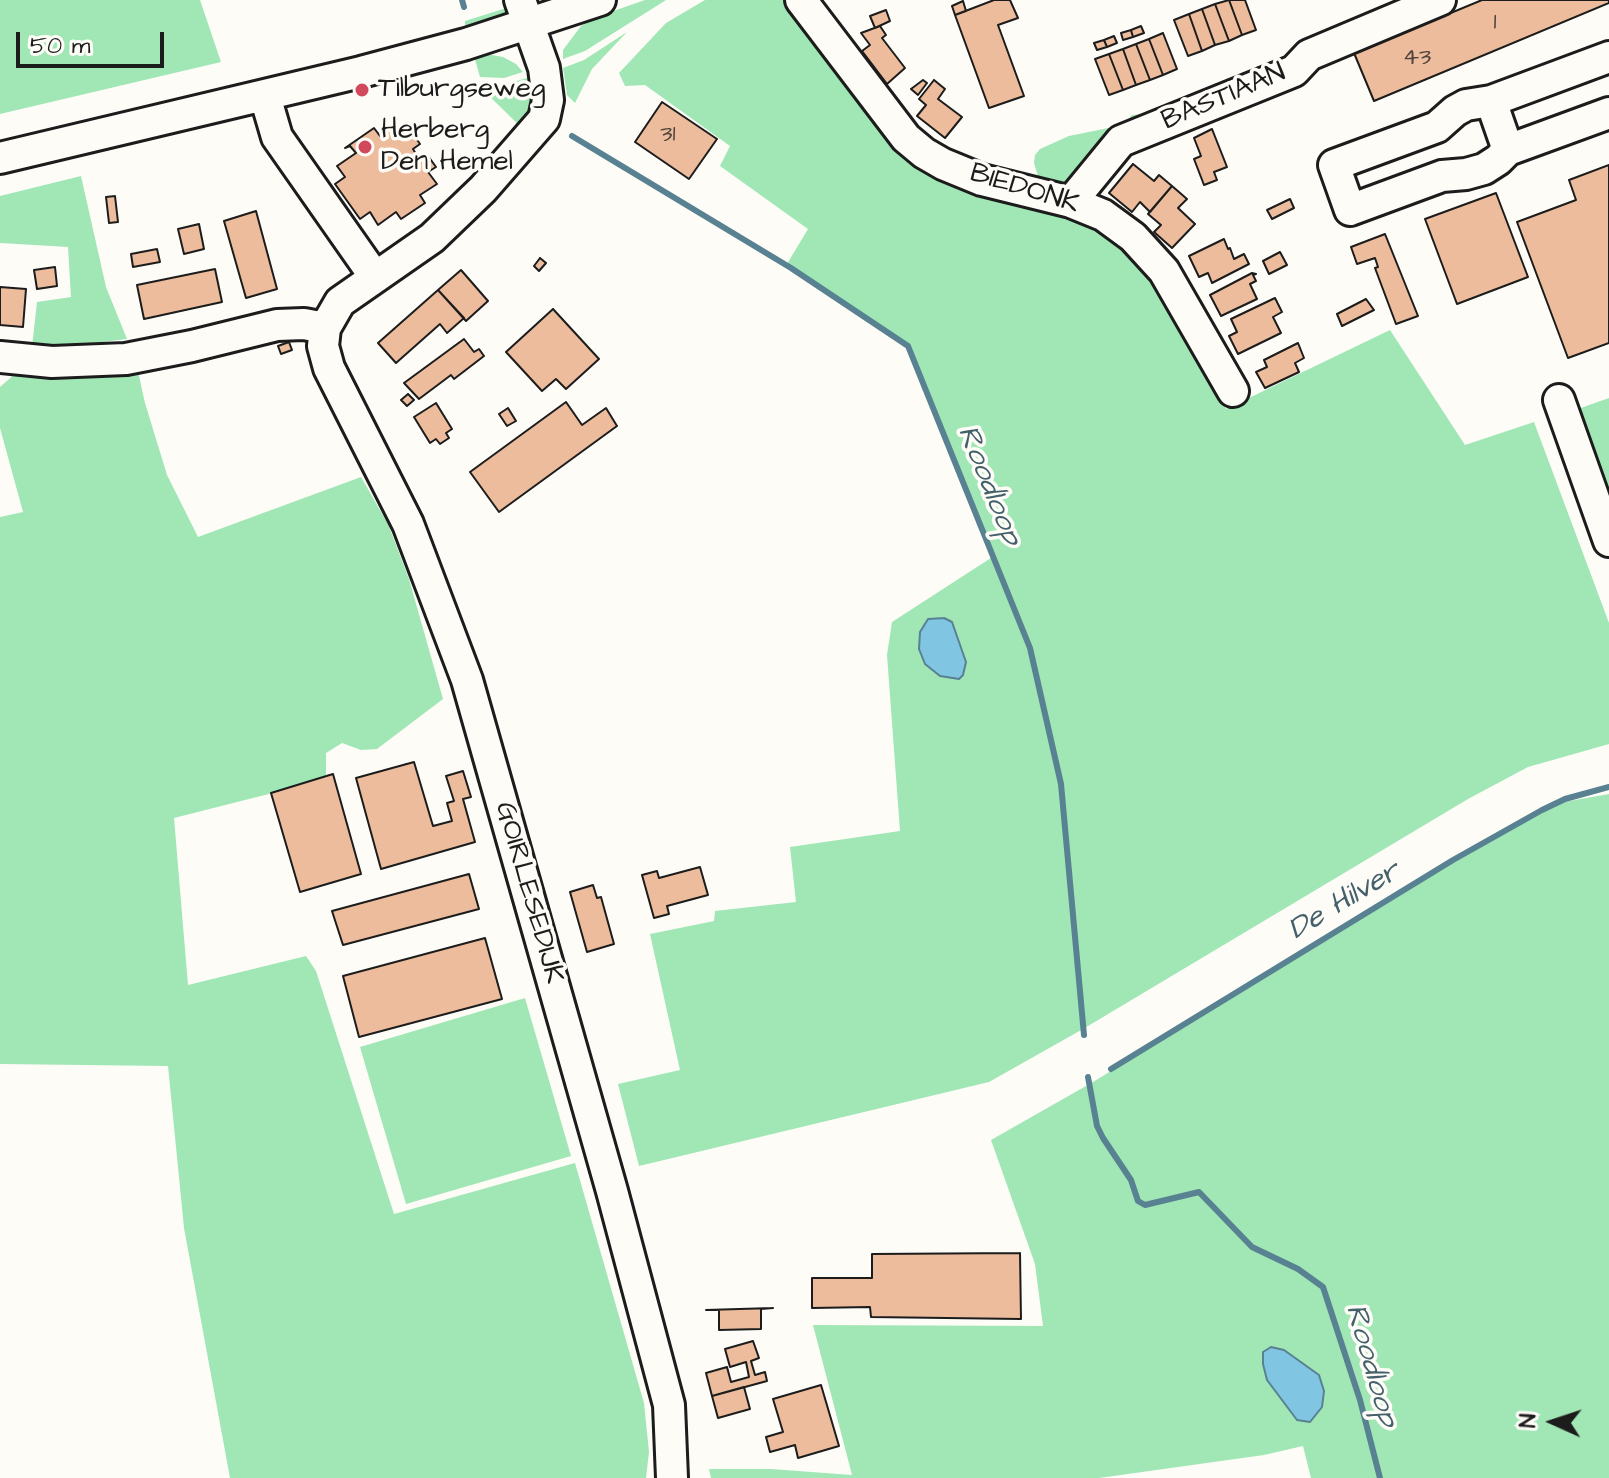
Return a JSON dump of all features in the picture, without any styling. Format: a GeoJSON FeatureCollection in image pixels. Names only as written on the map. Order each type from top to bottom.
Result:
{"type":"FeatureCollection","features":[{"type":"Feature","properties":{"kind":"street"},"geometry":{"type":"LineString","coordinates":[[0,158],[265,96],[466,44],[524,12],[600,0]]}},
{"type":"Feature","properties":{"kind":"street","name":"BIEDONK"},"geometry":{"type":"LineString","coordinates":[[801,0],[906,138],[924,153],[982,180],[1071,202],[1103,215],[1123,230],[1164,271],[1233,391]]}},
{"type":"Feature","properties":{"kind":"street","name":"BASTIAAN"},"geometry":{"type":"LineString","coordinates":[[1071,202],[1121,141],[1294,71],[1309,55],[1440,0]]}},
{"type":"Feature","properties":{"kind":"street"},"geometry":{"type":"LineString","coordinates":[[0,357],[52,362],[126,359],[277,325],[304,324],[325,328],[340,302],[432,238],[483,189],[544,119],[548,100],[544,68],[524,12]]}},
{"type":"Feature","properties":{"kind":"street"},"geometry":{"type":"LineString","coordinates":[[1609,57],[1491,101],[1466,105],[1437,127],[1334,165],[1350,210],[1442,176],[1484,169],[1508,150],[1609,113]]}},
{"type":"Feature","properties":{"kind":"street"},"geometry":{"type":"LineString","coordinates":[[265,96],[277,137],[375,277]]}},
{"type":"Feature","properties":{"kind":"street"},"geometry":{"type":"LineString","coordinates":[[1491,101],[1508,150]]}},
{"type":"Feature","properties":{"kind":"street","name":"GOIRLESEDIJK"},"geometry":{"type":"LineString","coordinates":[[325,328],[323,346],[329,368],[408,524],[467,680],[612,1191],[669,1405],[672,1478]]}},
{"type":"Feature","properties":{"kind":"street"},"geometry":{"type":"LineString","coordinates":[[1559,400],[1609,541]]}},
{"type":"Feature","properties":{"kind":"green space"},"geometry":{"type":"Polygon","coordinates":[[[0,0],[200,0],[221,62],[0,114],[0,0]]]}},
{"type":"Feature","properties":{"kind":"green space"},"geometry":{"type":"Polygon","coordinates":[[[645,0],[666,0],[585,51],[563,59],[563,50],[581,26],[596,17],[645,0]]]}},
{"type":"Feature","properties":{"kind":"green space"},"geometry":{"type":"Polygon","coordinates":[[[705,0],[793,0],[900,145],[1074,212],[1149,265],[1169,311],[1226,409],[1390,330],[1465,445],[1534,422],[1609,623],[1609,744],[1528,767],[1468,799],[989,1082],[639,1166],[618,1084],[680,1070],[650,934],[714,921],[715,911],[796,902],[790,847],[900,831],[887,655],[892,622],[994,556],[909,344],[787,264],[808,229],[720,166],[730,146],[645,85],[625,86],[619,73],[666,23],[705,0]]]}},
{"type":"Feature","properties":{"kind":"green space"},"geometry":{"type":"Polygon","coordinates":[[[516,5],[518,12],[465,27],[465,21],[516,5]]]}},
{"type":"Feature","properties":{"kind":"green space"},"geometry":{"type":"Polygon","coordinates":[[[627,32],[592,69],[575,103],[567,95],[563,68],[584,60],[627,32]]]}},
{"type":"Feature","properties":{"kind":"green space"},"geometry":{"type":"Polygon","coordinates":[[[486,54],[503,57],[523,72],[504,78],[480,77],[474,56],[486,54]]]}},
{"type":"Feature","properties":{"kind":"green space"},"geometry":{"type":"Polygon","coordinates":[[[527,78],[533,111],[524,130],[483,90],[483,85],[506,84],[527,78]]]}},
{"type":"Feature","properties":{"kind":"green space"},"geometry":{"type":"Polygon","coordinates":[[[1156,113],[1090,195],[1047,184],[1038,176],[1034,163],[1040,149],[1069,136],[1123,125],[1132,115],[1156,113]]]}},
{"type":"Feature","properties":{"kind":"green space"},"geometry":{"type":"Polygon","coordinates":[[[81,176],[106,287],[127,339],[32,347],[37,302],[71,297],[68,247],[0,243],[0,196],[81,176]]]}},
{"type":"Feature","properties":{"kind":"green space"},"geometry":{"type":"Polygon","coordinates":[[[137,367],[167,475],[198,537],[361,477],[388,524],[409,579],[443,699],[377,749],[361,750],[342,743],[326,753],[326,775],[312,783],[174,818],[188,985],[306,956],[316,971],[394,1214],[575,1163],[644,1403],[649,1452],[646,1478],[230,1478],[184,1228],[168,1066],[0,1064],[0,517],[23,512],[0,428],[0,387],[16,373],[137,367]]]}},
{"type":"Feature","properties":{"kind":"green space"},"geometry":{"type":"Polygon","coordinates":[[[1609,398],[1609,504],[1575,410],[1609,398]]]}},
{"type":"Feature","properties":{"kind":"green space"},"geometry":{"type":"Polygon","coordinates":[[[1609,794],[1609,1478],[1311,1478],[1303,1446],[1264,1455],[1099,1478],[711,1478],[709,1469],[771,1469],[852,1475],[813,1325],[1043,1326],[1035,1264],[991,1140],[1093,1082],[1526,817],[1558,803],[1609,794]]]}},
{"type":"Feature","properties":{"kind":"green space"},"geometry":{"type":"Polygon","coordinates":[[[525,998],[571,1156],[406,1204],[360,1047],[525,998]]]}},
{"type":"Feature","properties":{"kind":"water"},"geometry":{"type":"Polygon","coordinates":[[[944,618],[952,622],[966,662],[959,679],[940,676],[925,664],[919,649],[920,632],[928,619],[944,618]]]}},
{"type":"Feature","properties":{"kind":"water"},"geometry":{"type":"Polygon","coordinates":[[[1271,1347],[1284,1350],[1319,1375],[1324,1391],[1322,1407],[1310,1422],[1297,1420],[1267,1380],[1263,1352],[1271,1347]]]}},
{"type":"Feature","properties":{"kind":"building"},"geometry":{"type":"Polygon","coordinates":[[[994,0],[1010,0],[1018,18],[998,25],[1024,96],[989,108],[955,15],[994,0]]]}},
{"type":"Feature","properties":{"kind":"building"},"geometry":{"type":"Polygon","coordinates":[[[1229,0],[1245,0],[1256,30],[1242,35],[1229,0]]]}},
{"type":"Feature","properties":{"kind":"building"},"geometry":{"type":"Polygon","coordinates":[[[1229,0],[1242,35],[1229,41],[1215,4],[1229,0]]]}},
{"type":"Feature","properties":{"kind":"building"},"geometry":{"type":"Polygon","coordinates":[[[1482,0],[1609,0],[1609,3],[1374,101],[1354,53],[1482,0]]]}},
{"type":"Feature","properties":{"kind":"building"},"geometry":{"type":"Polygon","coordinates":[[[963,1],[966,11],[955,15],[952,6],[963,1]]]}},
{"type":"Feature","properties":{"kind":"building"},"geometry":{"type":"Polygon","coordinates":[[[1215,4],[1229,41],[1215,45],[1202,9],[1215,4]]]}},
{"type":"Feature","properties":{"kind":"building"},"geometry":{"type":"Polygon","coordinates":[[[1202,9],[1215,45],[1202,51],[1189,14],[1202,9]]]}},
{"type":"Feature","properties":{"kind":"building"},"geometry":{"type":"Polygon","coordinates":[[[886,10],[890,21],[875,28],[870,16],[886,10]]]}},
{"type":"Feature","properties":{"kind":"building"},"geometry":{"type":"Polygon","coordinates":[[[1189,14],[1202,51],[1188,56],[1174,20],[1189,14]]]}},
{"type":"Feature","properties":{"kind":"building"},"geometry":{"type":"Polygon","coordinates":[[[880,26],[886,35],[882,38],[905,68],[887,84],[862,51],[870,45],[861,33],[880,26]]]}},
{"type":"Feature","properties":{"kind":"building"},"geometry":{"type":"Polygon","coordinates":[[[1141,26],[1144,33],[1133,37],[1131,30],[1141,26]]]}},
{"type":"Feature","properties":{"kind":"building"},"geometry":{"type":"Polygon","coordinates":[[[1131,30],[1133,37],[1123,40],[1121,33],[1131,30]]]}},
{"type":"Feature","properties":{"kind":"building"},"geometry":{"type":"Polygon","coordinates":[[[1163,33],[1177,69],[1163,75],[1149,39],[1163,33]]]}},
{"type":"Feature","properties":{"kind":"building"},"geometry":{"type":"Polygon","coordinates":[[[1114,36],[1117,43],[1107,47],[1104,40],[1114,36]]]}},
{"type":"Feature","properties":{"kind":"building"},"geometry":{"type":"Polygon","coordinates":[[[1149,39],[1163,75],[1150,80],[1136,44],[1149,39]]]}},
{"type":"Feature","properties":{"kind":"building"},"geometry":{"type":"Polygon","coordinates":[[[1104,40],[1107,47],[1097,50],[1094,43],[1104,40]]]}},
{"type":"Feature","properties":{"kind":"building"},"geometry":{"type":"Polygon","coordinates":[[[1136,44],[1150,80],[1136,85],[1123,49],[1136,44]]]}},
{"type":"Feature","properties":{"kind":"building"},"geometry":{"type":"Polygon","coordinates":[[[1123,49],[1136,85],[1123,90],[1109,54],[1123,49]]]}},
{"type":"Feature","properties":{"kind":"building"},"geometry":{"type":"Polygon","coordinates":[[[1109,54],[1123,90],[1109,95],[1095,59],[1109,54]]]}},
{"type":"Feature","properties":{"kind":"building"},"geometry":{"type":"Polygon","coordinates":[[[923,80],[927,83],[918,95],[911,89],[923,80]]]}},
{"type":"Feature","properties":{"kind":"building"},"geometry":{"type":"Polygon","coordinates":[[[934,80],[945,89],[938,99],[962,117],[945,138],[917,116],[926,105],[919,99],[934,80]]]}},
{"type":"Feature","properties":{"kind":"building"},"geometry":{"type":"Polygon","coordinates":[[[662,102],[717,139],[689,179],[635,142],[662,102]]]}},
{"type":"Feature","properties":{"kind":"building"},"geometry":{"type":"Polygon","coordinates":[[[396,125],[403,136],[411,131],[420,144],[413,149],[419,159],[426,153],[436,167],[428,172],[437,184],[420,195],[425,203],[401,219],[396,212],[378,225],[370,212],[360,219],[335,184],[345,177],[337,166],[356,153],[350,146],[345,148],[374,128],[380,136],[396,125]]]}},
{"type":"Feature","properties":{"kind":"building"},"geometry":{"type":"Polygon","coordinates":[[[1212,129],[1227,167],[1214,172],[1217,180],[1204,185],[1194,159],[1201,156],[1194,138],[1212,129]]]}},
{"type":"Feature","properties":{"kind":"building"},"geometry":{"type":"Polygon","coordinates":[[[1133,164],[1154,181],[1159,175],[1172,186],[1150,212],[1140,202],[1132,212],[1109,193],[1133,164]]]}},
{"type":"Feature","properties":{"kind":"building"},"geometry":{"type":"Polygon","coordinates":[[[1609,165],[1609,343],[1568,358],[1517,222],[1576,200],[1569,180],[1609,165]]]}},
{"type":"Feature","properties":{"kind":"building"},"geometry":{"type":"Polygon","coordinates":[[[1172,186],[1187,199],[1178,208],[1195,224],[1172,248],[1154,232],[1161,225],[1148,214],[1172,186]]]}},
{"type":"Feature","properties":{"kind":"building"},"geometry":{"type":"Polygon","coordinates":[[[1496,193],[1528,277],[1457,304],[1425,219],[1496,193]]]}},
{"type":"Feature","properties":{"kind":"building"},"geometry":{"type":"Polygon","coordinates":[[[115,196],[118,222],[109,223],[106,197],[115,196]]]}},
{"type":"Feature","properties":{"kind":"building"},"geometry":{"type":"Polygon","coordinates":[[[1290,199],[1294,208],[1272,219],[1267,210],[1290,199]]]}},
{"type":"Feature","properties":{"kind":"building"},"geometry":{"type":"Polygon","coordinates":[[[256,211],[277,289],[246,298],[224,221],[256,211]]]}},
{"type":"Feature","properties":{"kind":"building"},"geometry":{"type":"Polygon","coordinates":[[[199,224],[204,249],[184,254],[178,229],[199,224]]]}},
{"type":"Feature","properties":{"kind":"building"},"geometry":{"type":"Polygon","coordinates":[[[1385,234],[1418,316],[1396,324],[1375,268],[1378,267],[1375,258],[1357,264],[1351,247],[1385,234]]]}},
{"type":"Feature","properties":{"kind":"building"},"geometry":{"type":"Polygon","coordinates":[[[1224,239],[1234,259],[1244,254],[1249,264],[1212,283],[1208,273],[1199,277],[1189,256],[1224,239]]]}},
{"type":"Feature","properties":{"kind":"building"},"geometry":{"type":"Polygon","coordinates":[[[157,249],[160,262],[133,267],[131,254],[157,249]]]}},
{"type":"Feature","properties":{"kind":"building"},"geometry":{"type":"Polygon","coordinates":[[[1280,252],[1287,265],[1269,274],[1263,261],[1280,252]]]}},
{"type":"Feature","properties":{"kind":"building"},"geometry":{"type":"Polygon","coordinates":[[[540,258],[546,263],[539,271],[534,266],[540,258]]]}},
{"type":"Feature","properties":{"kind":"building"},"geometry":{"type":"Polygon","coordinates":[[[55,267],[57,286],[37,289],[34,270],[55,267]]]}},
{"type":"Feature","properties":{"kind":"building"},"geometry":{"type":"Polygon","coordinates":[[[215,269],[222,302],[144,319],[137,285],[215,269]]]}},
{"type":"Feature","properties":{"kind":"building"},"geometry":{"type":"Polygon","coordinates":[[[461,270],[488,301],[466,321],[438,290],[461,270]]]}},
{"type":"Feature","properties":{"kind":"building"},"geometry":{"type":"Polygon","coordinates":[[[1252,273],[1256,274],[1253,275],[1256,281],[1250,284],[1257,299],[1221,316],[1210,295],[1252,273]]]}},
{"type":"Feature","properties":{"kind":"building"},"geometry":{"type":"Polygon","coordinates":[[[0,287],[26,289],[23,327],[0,325],[0,287]]]}},
{"type":"Feature","properties":{"kind":"building"},"geometry":{"type":"Polygon","coordinates":[[[438,290],[464,318],[447,333],[440,324],[396,363],[378,343],[438,290]]]}},
{"type":"Feature","properties":{"kind":"building"},"geometry":{"type":"Polygon","coordinates":[[[1275,298],[1282,312],[1273,317],[1281,333],[1238,354],[1229,336],[1237,332],[1231,319],[1275,298]]]}},
{"type":"Feature","properties":{"kind":"building"},"geometry":{"type":"Polygon","coordinates":[[[1366,299],[1374,310],[1342,326],[1337,314],[1366,299]]]}},
{"type":"Feature","properties":{"kind":"building"},"geometry":{"type":"Polygon","coordinates":[[[553,309],[599,359],[566,389],[556,379],[542,391],[506,352],[553,309]]]}},
{"type":"Feature","properties":{"kind":"building"},"geometry":{"type":"Polygon","coordinates":[[[464,339],[474,352],[479,349],[484,356],[454,379],[451,375],[419,399],[404,383],[464,339]]]}},
{"type":"Feature","properties":{"kind":"building"},"geometry":{"type":"Polygon","coordinates":[[[289,342],[292,350],[281,354],[278,346],[289,342]]]}},
{"type":"Feature","properties":{"kind":"building"},"geometry":{"type":"Polygon","coordinates":[[[1298,343],[1304,358],[1295,363],[1299,372],[1265,388],[1256,372],[1267,367],[1264,360],[1298,343]]]}},
{"type":"Feature","properties":{"kind":"building"},"geometry":{"type":"Polygon","coordinates":[[[408,394],[414,400],[407,406],[401,400],[408,394]]]}},
{"type":"Feature","properties":{"kind":"building"},"geometry":{"type":"Polygon","coordinates":[[[566,402],[582,425],[606,408],[617,426],[499,512],[470,472],[566,402]]]}},
{"type":"Feature","properties":{"kind":"building"},"geometry":{"type":"Polygon","coordinates":[[[436,403],[452,429],[446,433],[449,438],[440,444],[436,439],[430,443],[414,417],[436,403]]]}},
{"type":"Feature","properties":{"kind":"building"},"geometry":{"type":"Polygon","coordinates":[[[508,408],[516,421],[507,426],[499,414],[508,408]]]}},
{"type":"Feature","properties":{"kind":"building"},"geometry":{"type":"Polygon","coordinates":[[[414,762],[433,826],[452,821],[447,803],[454,801],[446,776],[463,771],[471,797],[463,799],[475,842],[381,869],[356,778],[414,762]]]}},
{"type":"Feature","properties":{"kind":"building"},"geometry":{"type":"Polygon","coordinates":[[[333,774],[361,874],[300,892],[271,793],[333,774]]]}},
{"type":"Feature","properties":{"kind":"building"},"geometry":{"type":"Polygon","coordinates":[[[700,867],[708,895],[667,906],[669,914],[654,918],[642,875],[657,871],[659,878],[700,867]]]}},
{"type":"Feature","properties":{"kind":"building"},"geometry":{"type":"Polygon","coordinates":[[[469,874],[479,909],[343,945],[332,911],[469,874]]]}},
{"type":"Feature","properties":{"kind":"building"},"geometry":{"type":"Polygon","coordinates":[[[593,885],[597,898],[601,897],[614,944],[587,952],[570,892],[593,885]]]}},
{"type":"Feature","properties":{"kind":"building"},"geometry":{"type":"Polygon","coordinates":[[[485,938],[502,999],[359,1037],[343,976],[485,938]]]}},
{"type":"Feature","properties":{"kind":"building"},"geometry":{"type":"Polygon","coordinates":[[[1020,1253],[1021,1319],[871,1317],[870,1307],[812,1308],[812,1278],[872,1278],[872,1254],[1020,1253]]]}},
{"type":"Feature","properties":{"kind":"building"},"geometry":{"type":"Polygon","coordinates":[[[773,1308],[761,1309],[761,1329],[719,1330],[719,1310],[706,1310],[773,1308]]]}},
{"type":"Feature","properties":{"kind":"building"},"geometry":{"type":"Polygon","coordinates":[[[753,1341],[759,1358],[751,1361],[755,1375],[765,1372],[767,1381],[712,1396],[706,1373],[727,1367],[731,1382],[749,1377],[746,1362],[730,1367],[725,1349],[753,1341]]]}},
{"type":"Feature","properties":{"kind":"building"},"geometry":{"type":"Polygon","coordinates":[[[821,1385],[839,1446],[798,1458],[795,1445],[770,1452],[766,1437],[783,1432],[773,1399],[821,1385]]]}},
{"type":"Feature","properties":{"kind":"building"},"geometry":{"type":"Polygon","coordinates":[[[744,1387],[750,1409],[718,1418],[712,1396],[744,1387]]]}},
{"type":"Feature","properties":{"kind":"waterway","name":"Roodloop"},"geometry":{"type":"LineString","coordinates":[[462,0],[464,7]]}},
{"type":"Feature","properties":{"kind":"waterway","name":"Roodloop"},"geometry":{"type":"LineString","coordinates":[[572,136],[791,268],[908,346],[1030,648],[1061,784],[1084,1035]]}},
{"type":"Feature","properties":{"kind":"waterway","name":"De Hilver"},"geometry":{"type":"LineString","coordinates":[[1111,1069],[1453,860],[1565,799],[1609,787]]}},
{"type":"Feature","properties":{"kind":"waterway","name":"Roodloop"},"geometry":{"type":"LineString","coordinates":[[1088,1077],[1097,1126],[1131,1180],[1138,1201],[1145,1205],[1199,1192],[1252,1247],[1298,1269],[1323,1287],[1360,1400],[1380,1478]]}},
{"type":"Feature","properties":{"kind":"place","name":"Tilburgseweg"},"geometry":{"type":"Point","coordinates":[362,90]}},
{"type":"Feature","properties":{"kind":"place","name":"Herberg Den Hemel"},"geometry":{"type":"Point","coordinates":[365,147]}}]}
